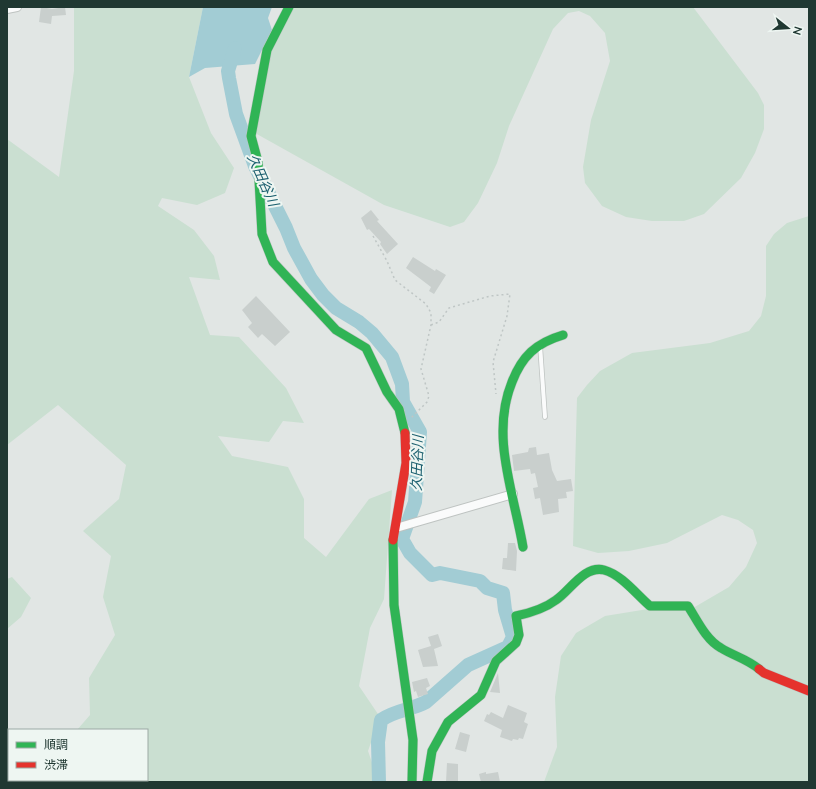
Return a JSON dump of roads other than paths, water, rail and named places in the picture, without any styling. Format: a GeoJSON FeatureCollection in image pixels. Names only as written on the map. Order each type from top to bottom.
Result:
{"type":"FeatureCollection","features":[{"type":"Feature","properties":{"kind":"street"},"geometry":{"type":"LineString","coordinates":[[7,9],[17,7]]}},
{"type":"Feature","properties":{"kind":"street"},"geometry":{"type":"LineString","coordinates":[[289,7],[289,10],[267,50],[251,136],[258,162],[262,234],[273,262],[336,330],[366,348],[387,392],[399,408],[405,429],[406,463],[399,527],[393,541],[394,605],[413,740],[412,782]]}},
{"type":"Feature","properties":{"kind":"street"},"geometry":{"type":"LineString","coordinates":[[523,547],[519,518],[506,473],[503,448],[504,404],[518,365],[525,354],[548,338],[563,335]]}},
{"type":"Feature","properties":{"kind":"street"},"geometry":{"type":"LineString","coordinates":[[399,527],[513,494]]}},
{"type":"Feature","properties":{"kind":"street"},"geometry":{"type":"LineString","coordinates":[[427,782],[432,752],[448,722],[481,695],[496,661],[516,643],[519,635],[516,616],[527,614],[556,601],[578,579],[589,571],[598,570],[612,573],[650,606],[657,608],[681,604],[688,606],[710,640],[720,648],[748,660],[764,673],[809,691]]}},
{"type":"Feature","properties":{"kind":"lane"},"geometry":{"type":"LineString","coordinates":[[540,343],[545,417]]}},
{"type":"Feature","properties":{"kind":"water"},"geometry":{"type":"Polygon","coordinates":[[[203,7],[272,7],[268,18],[272,30],[255,64],[205,68],[189,77],[203,7]]]}},
{"type":"Feature","properties":{"kind":"waterway","name":"久田谷川"},"geometry":{"type":"LineString","coordinates":[[235,48],[228,71],[236,114],[255,166],[286,228],[294,248],[311,279],[323,295],[336,308],[359,322],[372,333],[392,357],[402,384],[403,402],[420,432],[415,502],[402,539],[410,553],[432,575],[440,573],[480,581],[487,588],[503,593],[505,610],[513,637],[508,647],[468,665],[426,702],[392,714],[381,720],[378,742],[379,782]]}}]}
